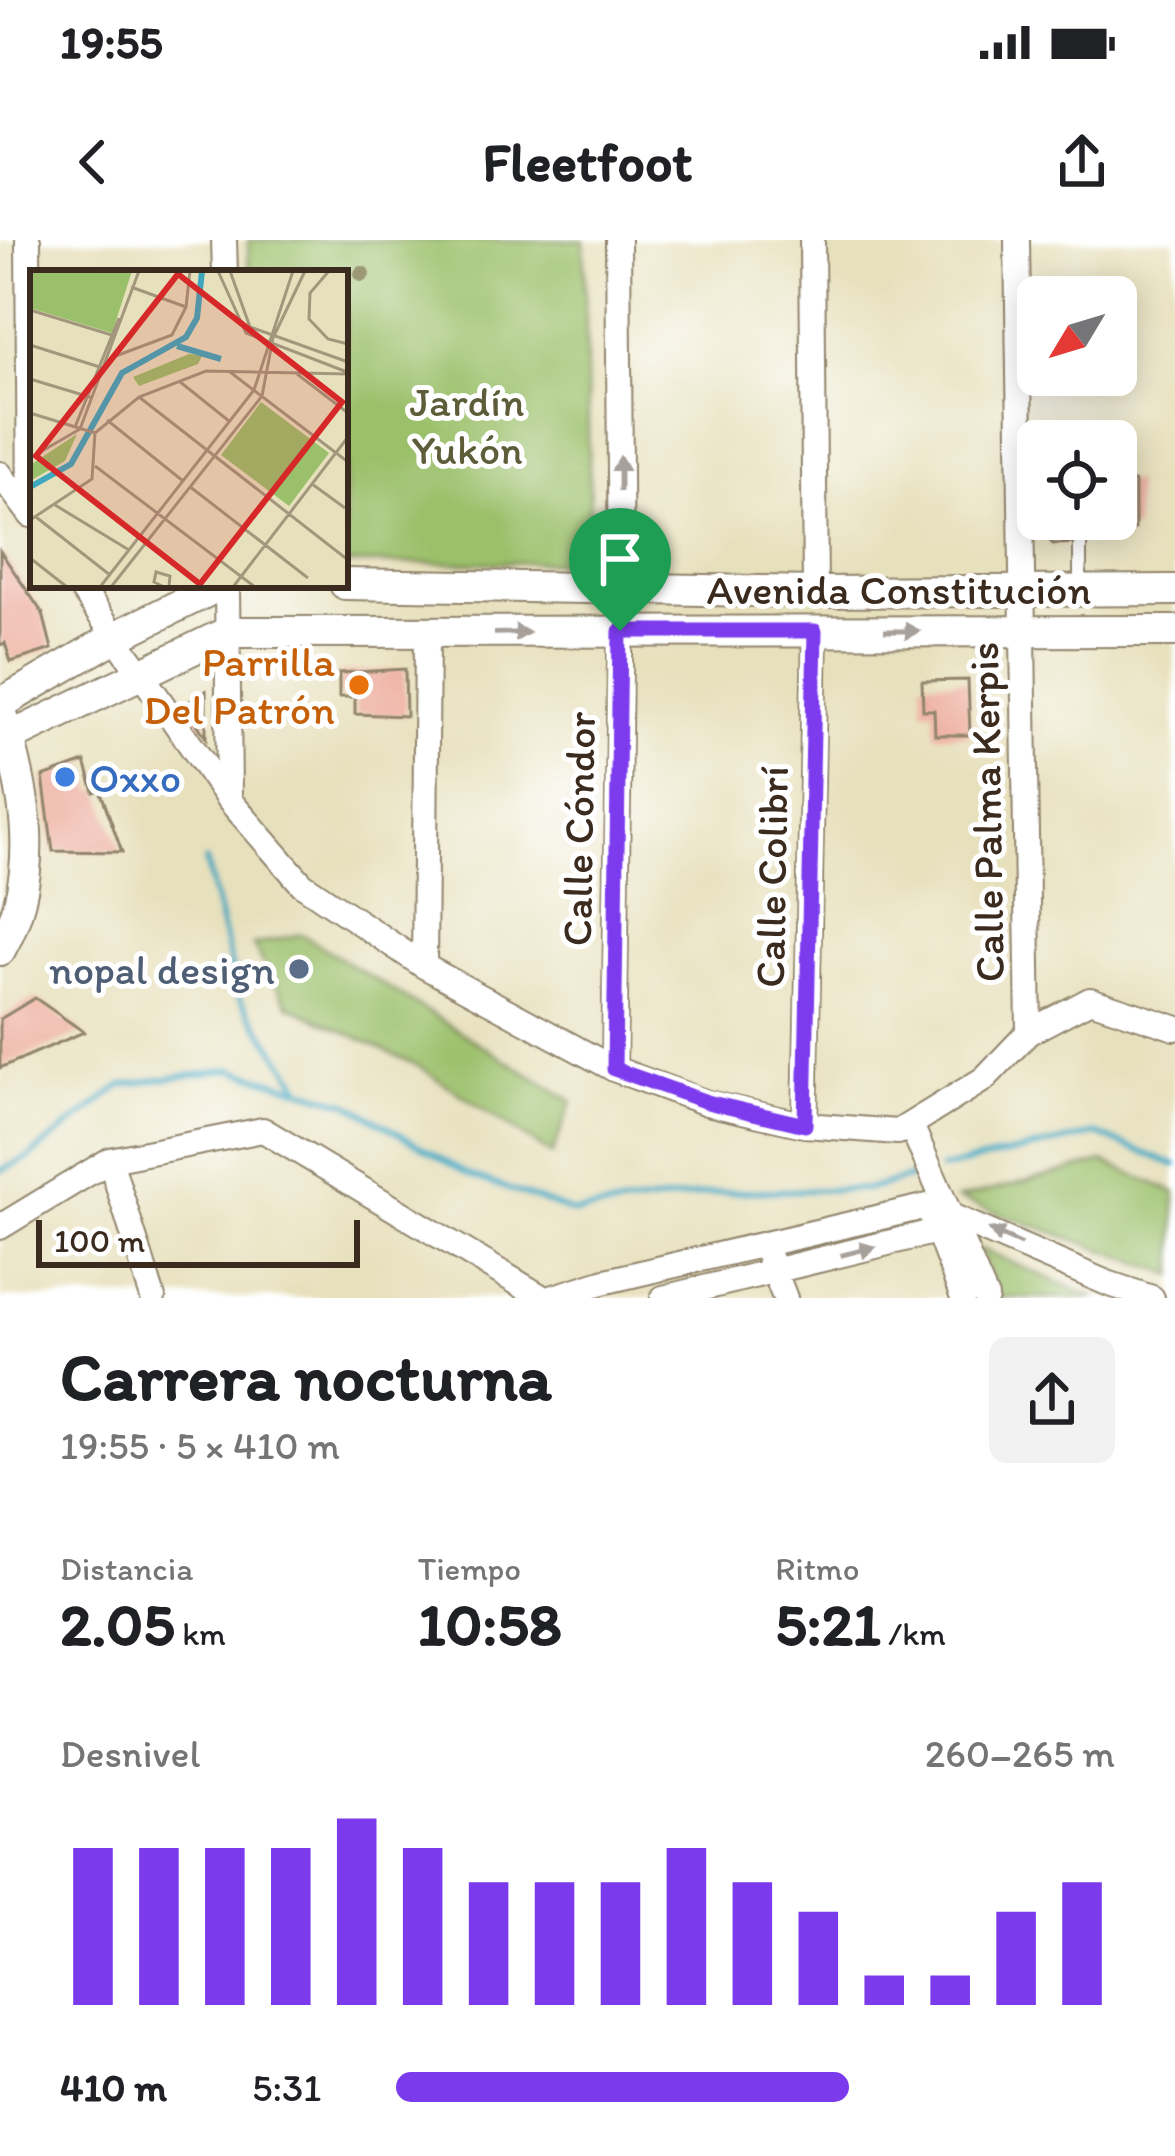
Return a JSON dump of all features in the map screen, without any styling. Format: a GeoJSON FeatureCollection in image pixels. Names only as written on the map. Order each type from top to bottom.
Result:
{"type":"FeatureCollection","features":[{"type":"Feature","properties":{"kind":"street"},"geometry":{"type":"LineString","coordinates":[[28,240],[30,378]]}},
{"type":"Feature","properties":{"kind":"street"},"geometry":{"type":"LineString","coordinates":[[224,240],[225,270]]}},
{"type":"Feature","properties":{"kind":"street","name":"Calle Cóndor"},"geometry":{"type":"LineString","coordinates":[[614,1069],[621,591],[618,240]]}},
{"type":"Feature","properties":{"kind":"street"},"geometry":{"type":"LineString","coordinates":[[812,240],[814,592]]}},
{"type":"Feature","properties":{"kind":"street","name":"Calle Palma Kerpis"},"geometry":{"type":"LineString","coordinates":[[1017,240],[1026,420]]}},
{"type":"Feature","properties":{"kind":"street"},"geometry":{"type":"LineString","coordinates":[[0,474],[30,512]]}},
{"type":"Feature","properties":{"kind":"street","name":"Calle Palma Kerpis"},"geometry":{"type":"LineString","coordinates":[[1025,540],[1021,631],[1029,1032]]}},
{"type":"Feature","properties":{"kind":"street","name":"Avenida Constitución"},"geometry":{"type":"LineString","coordinates":[[348,584],[621,591],[1175,590]]}},
{"type":"Feature","properties":{"kind":"street"},"geometry":{"type":"LineString","coordinates":[[82,588],[229,800],[302,884],[424,966],[614,1069],[707,1102],[805,1125],[904,1128],[984,1079],[1029,1032],[1090,1000],[1175,1028]]}},
{"type":"Feature","properties":{"kind":"street"},"geometry":{"type":"LineString","coordinates":[[0,950],[10,933],[26,878],[27,843],[22,790],[5,740],[0,706],[115,637],[218,588]]}},
{"type":"Feature","properties":{"kind":"street"},"geometry":{"type":"LineString","coordinates":[[224,588],[229,800]]}},
{"type":"Feature","properties":{"kind":"street","name":"Calle Colibrí"},"geometry":{"type":"LineString","coordinates":[[805,1125],[815,631]]}},
{"type":"Feature","properties":{"kind":"street","name":"Avenida Constitución"},"geometry":{"type":"LineString","coordinates":[[5,740],[228,632],[1175,632]]}},
{"type":"Feature","properties":{"kind":"street"},"geometry":{"type":"LineString","coordinates":[[424,966],[427,634]]}},
{"type":"Feature","properties":{"kind":"street"},"geometry":{"type":"LineString","coordinates":[[904,1128],[963,1298]]}},
{"type":"Feature","properties":{"kind":"street"},"geometry":{"type":"LineString","coordinates":[[0,1227],[110,1160],[263,1130],[547,1298],[605,1290],[929,1190],[1106,1283],[1152,1298]]}},
{"type":"Feature","properties":{"kind":"street"},"geometry":{"type":"LineString","coordinates":[[110,1160],[153,1298]]}},
{"type":"Feature","properties":{"kind":"street"},"geometry":{"type":"LineString","coordinates":[[663,1298],[775,1271],[929,1190]]}},
{"type":"Feature","properties":{"kind":"street"},"geometry":{"type":"LineString","coordinates":[[929,1190],[986,1298]]}},
{"type":"Feature","properties":{"kind":"street"},"geometry":{"type":"LineString","coordinates":[[764,1244],[785,1298]]}},
{"type":"Feature","properties":{"kind":"lane"},"geometry":{"type":"LineString","coordinates":[[1080,591],[1081,540]]}},
{"type":"Feature","properties":{"kind":"green space","name":"Jardín Yukón"},"geometry":{"type":"Polygon","coordinates":[[[248,240],[584,240],[591,562],[348,564],[348,270],[249,270],[248,240]]]}},
{"type":"Feature","properties":{"kind":"green space"},"geometry":{"type":"Polygon","coordinates":[[[301,934],[572,1101],[552,1155],[420,1067],[288,1005],[253,945],[301,934]]]}},
{"type":"Feature","properties":{"kind":"green space"},"geometry":{"type":"Polygon","coordinates":[[[1103,1162],[1175,1192],[1175,1275],[958,1199],[1103,1162]]]}},
{"type":"Feature","properties":{"kind":"green space"},"geometry":{"type":"Polygon","coordinates":[[[980,1249],[1095,1298],[1000,1298],[980,1249]]]}},
{"type":"Feature","properties":{"kind":"building"},"geometry":{"type":"Polygon","coordinates":[[[1049,540],[1078,540],[1078,543],[1049,540]]]}},
{"type":"Feature","properties":{"kind":"building"},"geometry":{"type":"Polygon","coordinates":[[[0,551],[43,614],[52,649],[11,662],[5,643],[0,645],[0,551]]]}},
{"type":"Feature","properties":{"kind":"building"},"geometry":{"type":"Polygon","coordinates":[[[405,669],[406,716],[355,714],[355,697],[339,697],[339,673],[405,669]]]}},
{"type":"Feature","properties":{"kind":"building"},"geometry":{"type":"Polygon","coordinates":[[[968,680],[970,735],[935,735],[934,710],[923,710],[922,681],[968,680]]]}},
{"type":"Feature","properties":{"kind":"building"},"geometry":{"type":"Polygon","coordinates":[[[206,691],[206,738],[185,704],[206,691]]]}},
{"type":"Feature","properties":{"kind":"building"},"geometry":{"type":"Polygon","coordinates":[[[85,762],[122,852],[53,851],[43,777],[85,762]]]}},
{"type":"Feature","properties":{"kind":"building"},"geometry":{"type":"Polygon","coordinates":[[[35,998],[84,1032],[0,1068],[0,1019],[35,998]]]}},
{"type":"Feature","properties":{"kind":"waterway"},"geometry":{"type":"LineString","coordinates":[[206,861],[239,998],[301,1087]]}},
{"type":"Feature","properties":{"kind":"waterway"},"geometry":{"type":"LineString","coordinates":[[0,1171],[28,1158],[122,1085],[231,1069],[348,1103],[467,1174],[574,1213],[721,1192],[869,1189],[922,1174]]}},
{"type":"Feature","properties":{"kind":"waterway"},"geometry":{"type":"LineString","coordinates":[[941,1169],[1096,1134],[1175,1165]]}},
{"type":"Feature","properties":{"kind":"place","name":"Parrilla Del Patrón"},"geometry":{"type":"Point","coordinates":[359,685]}},
{"type":"Feature","properties":{"kind":"place","name":"Oxxo"},"geometry":{"type":"Point","coordinates":[65,777]}},
{"type":"Feature","properties":{"kind":"place","name":"nopal design"},"geometry":{"type":"Point","coordinates":[299,969]}},
{"type":"Feature","properties":{"kind":"route"},"geometry":{"type":"LineString","coordinates":[[620,631],[815,631],[805,1125],[707,1102],[614,1069],[620,631]]}}]}
